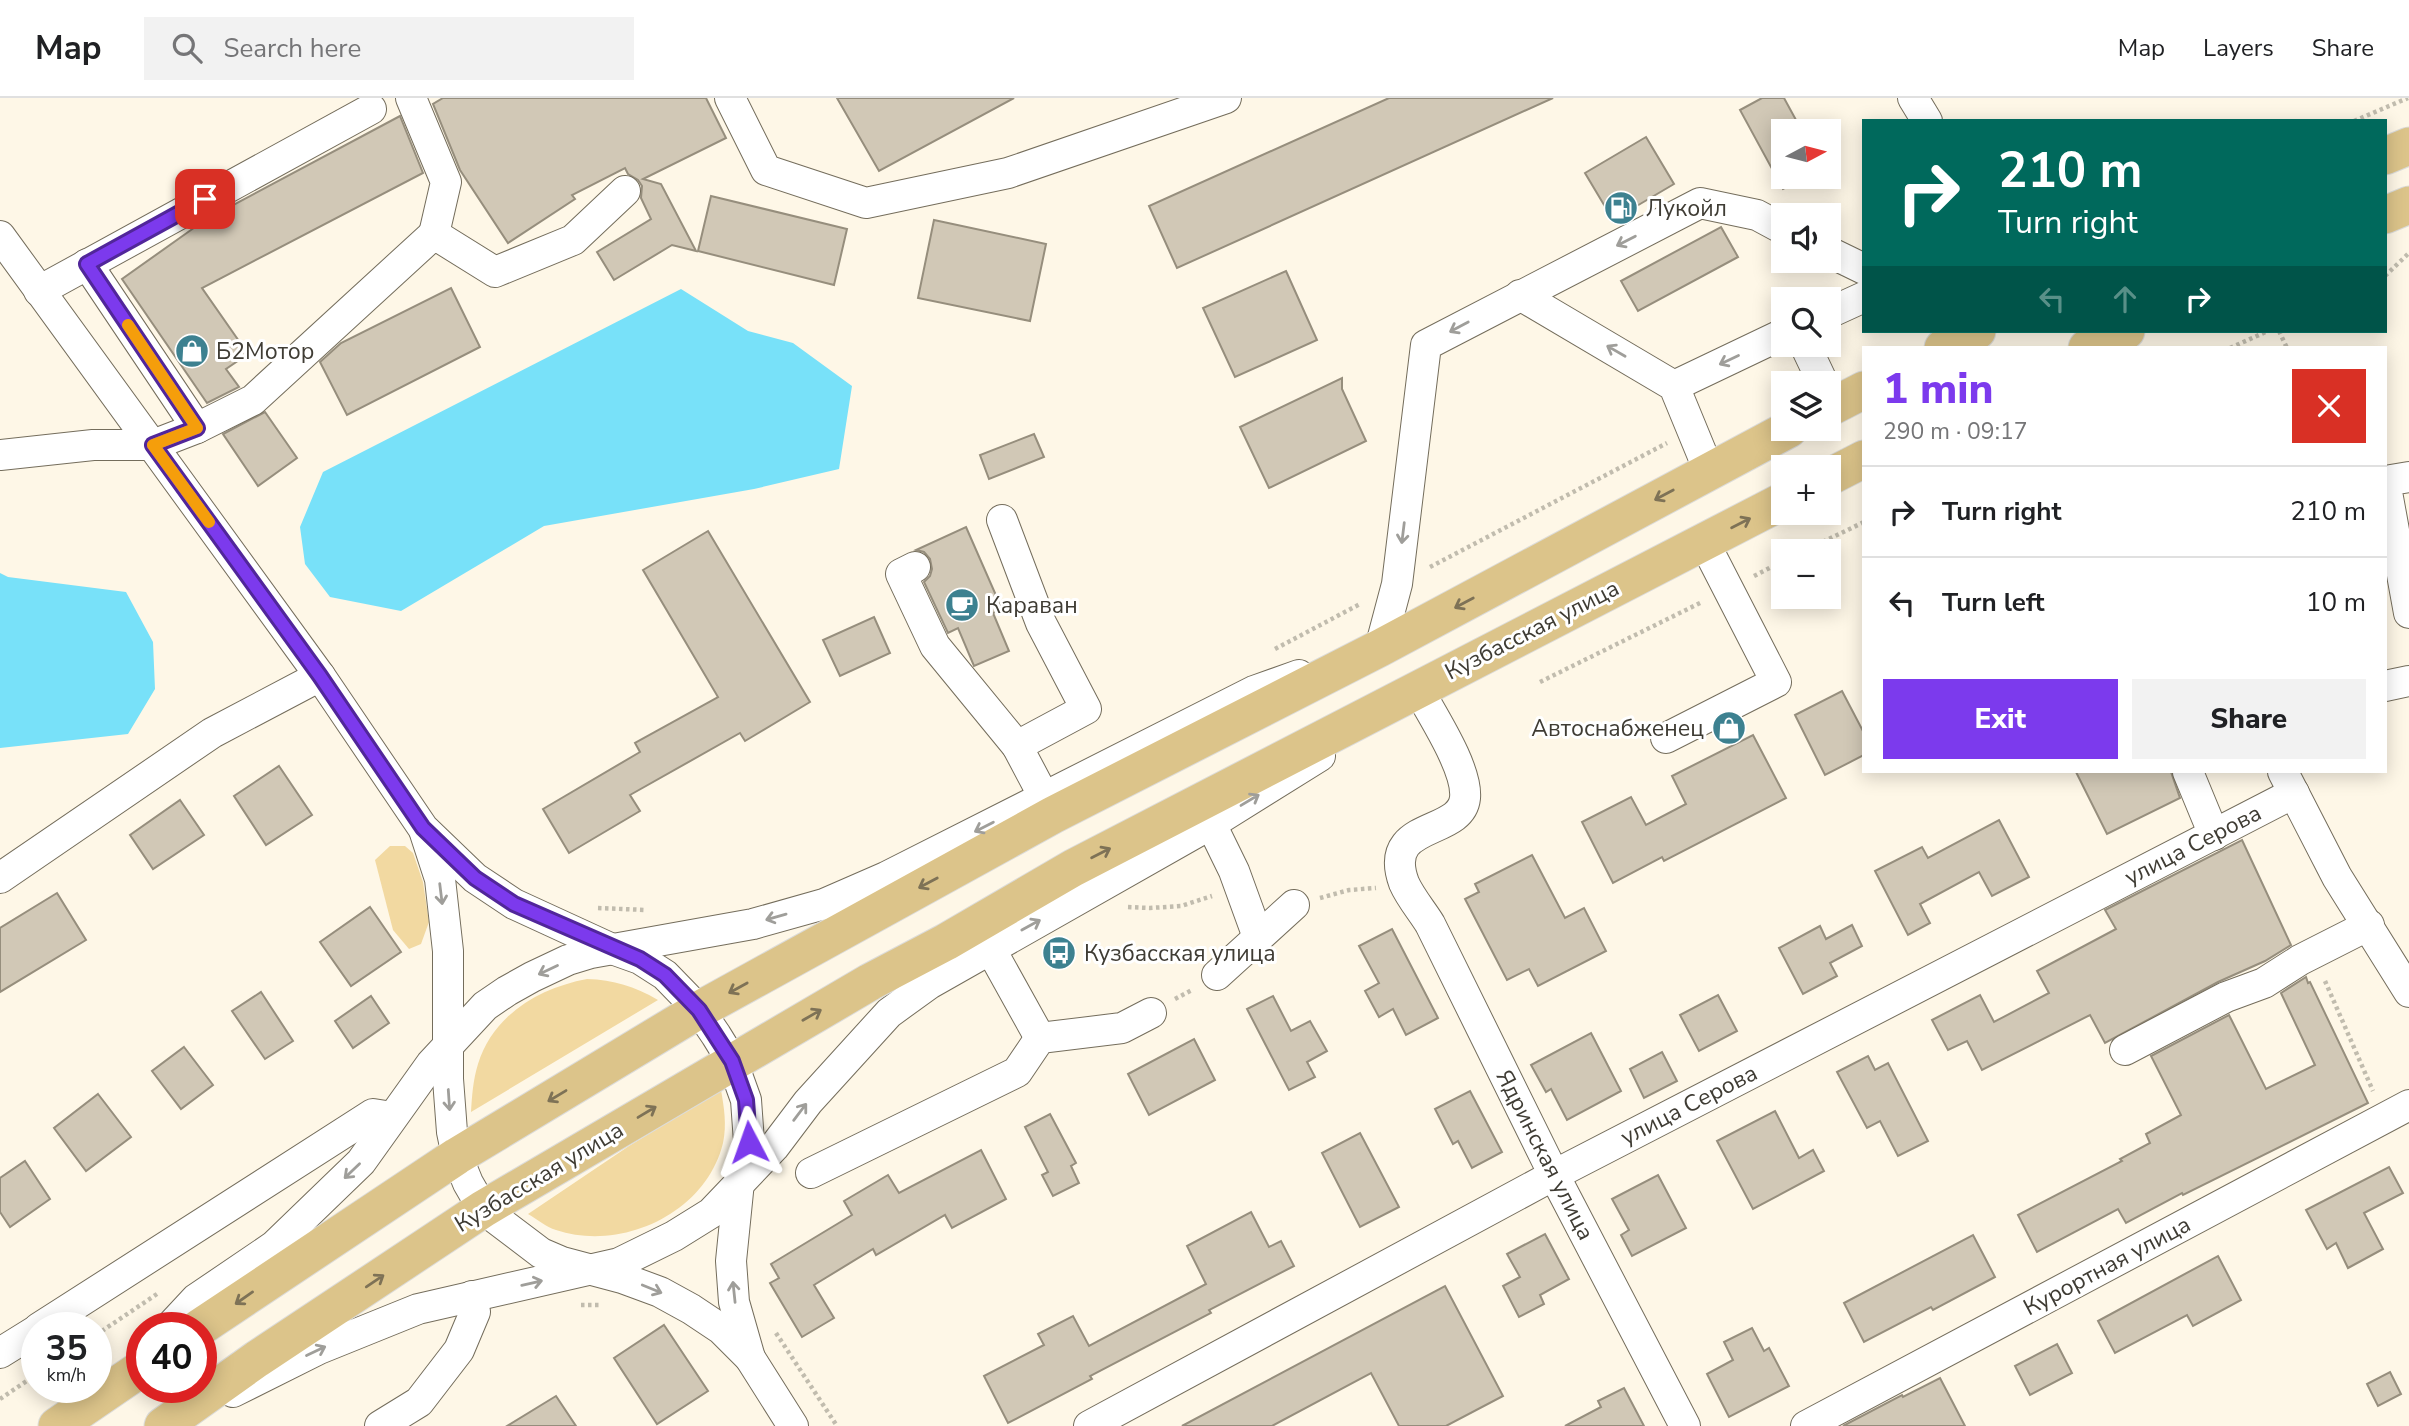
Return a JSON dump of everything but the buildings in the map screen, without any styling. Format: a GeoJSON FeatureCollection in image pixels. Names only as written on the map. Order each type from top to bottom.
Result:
{"type":"FeatureCollection","features":[{"type":"Feature","properties":{"kind":"main road"},"geometry":{"type":"LineString","coordinates":[[2387,155],[2409,146]]}},
{"type":"Feature","properties":{"kind":"main road"},"geometry":{"type":"LineString","coordinates":[[2387,214],[2409,205]]}},
{"type":"Feature","properties":{"kind":"main road"},"geometry":{"type":"LineString","coordinates":[[1947,346],[1973,333]]}},
{"type":"Feature","properties":{"kind":"main road"},"geometry":{"type":"LineString","coordinates":[[2092,346],[2121,333]]}},
{"type":"Feature","properties":{"kind":"main road"},"geometry":{"type":"LineString","coordinates":[[217,1316],[457,1156],[699,1010],[1027,830],[1380,648],[1771,438]]}},
{"type":"Feature","properties":{"kind":"main road"},"geometry":{"type":"LineString","coordinates":[[1841,471],[1862,460]]}},
{"type":"Feature","properties":{"kind":"main road","name":"Кузбасская улица"},"geometry":{"type":"LineString","coordinates":[[166,1426],[257,1359],[483,1209],[870,982],[946,942],[1073,868],[1771,507]]}},
{"type":"Feature","properties":{"kind":"main road"},"geometry":{"type":"LineString","coordinates":[[57,1426],[126,1376]]}},
{"type":"Feature","properties":{"kind":"street"},"geometry":{"type":"LineString","coordinates":[[0,455],[93,445],[153,445],[197,428],[253,400],[434,234],[446,183],[411,98]]}},
{"type":"Feature","properties":{"kind":"street"},"geometry":{"type":"LineString","coordinates":[[730,98],[766,170],[866,203],[1008,173],[1226,98]]}},
{"type":"Feature","properties":{"kind":"street"},"geometry":{"type":"LineString","coordinates":[[1913,98],[1926,119]]}},
{"type":"Feature","properties":{"kind":"street"},"geometry":{"type":"LineString","coordinates":[[39,291],[370,109]]}},
{"type":"Feature","properties":{"kind":"street"},"geometry":{"type":"LineString","coordinates":[[434,234],[495,272],[573,240],[625,191]]}},
{"type":"Feature","properties":{"kind":"street"},"geometry":{"type":"LineString","coordinates":[[184,1312],[196,1299],[274,1246],[361,1162],[392,1116],[450,1043],[485,1006],[507,991],[568,960],[612,948],[753,924],[824,904],[886,877],[1254,691],[1380,648],[1397,584],[1426,345],[1700,203],[1757,215],[1771,223]]}},
{"type":"Feature","properties":{"kind":"street"},"geometry":{"type":"LineString","coordinates":[[0,236],[320,676],[423,828],[475,878],[514,904],[640,959],[665,975],[699,1010],[732,1061],[746,1100],[749,1142],[739,1182],[731,1261],[734,1302],[750,1358]]}},
{"type":"Feature","properties":{"kind":"street"},"geometry":{"type":"LineString","coordinates":[[1841,258],[1862,269]]}},
{"type":"Feature","properties":{"kind":"street"},"geometry":{"type":"LineString","coordinates":[[87,264],[197,428]]}},
{"type":"Feature","properties":{"kind":"street"},"geometry":{"type":"LineString","coordinates":[[1520,295],[1674,386],[1709,471]]}},
{"type":"Feature","properties":{"kind":"street"},"geometry":{"type":"LineString","coordinates":[[1841,308],[1862,298]]}},
{"type":"Feature","properties":{"kind":"street"},"geometry":{"type":"LineString","coordinates":[[1674,386],[1771,340]]}},
{"type":"Feature","properties":{"kind":"street"},"geometry":{"type":"LineString","coordinates":[[2387,481],[2409,477]]}},
{"type":"Feature","properties":{"kind":"street"},"geometry":{"type":"LineString","coordinates":[[2387,492],[2409,613]]}},
{"type":"Feature","properties":{"kind":"street"},"geometry":{"type":"LineString","coordinates":[[1002,520],[1041,623],[1086,709],[1017,746]]}},
{"type":"Feature","properties":{"kind":"street"},"geometry":{"type":"LineString","coordinates":[[1666,738],[1776,682],[1704,542]]}},
{"type":"Feature","properties":{"kind":"street"},"geometry":{"type":"LineString","coordinates":[[915,567],[901,574],[935,646],[1017,746],[1044,797]]}},
{"type":"Feature","properties":{"kind":"street"},"geometry":{"type":"LineString","coordinates":[[0,878],[212,733],[320,676]]}},
{"type":"Feature","properties":{"kind":"street"},"geometry":{"type":"LineString","coordinates":[[2387,686],[2409,681]]}},
{"type":"Feature","properties":{"kind":"street"},"geometry":{"type":"LineString","coordinates":[[166,1426],[319,1349],[418,1309],[619,1262],[674,1236],[711,1213],[774,1147],[808,1102],[889,1013],[929,984],[1211,824],[1305,767],[1408,695]]}},
{"type":"Feature","properties":{"kind":"street","name":"Ядринская улица"},"geometry":{"type":"LineString","coordinates":[[1408,695],[1463,776],[1465,799],[1460,813],[1403,847],[1399,865],[1405,886],[1430,924],[1554,1175],[1685,1426]]}},
{"type":"Feature","properties":{"kind":"street"},"geometry":{"type":"LineString","coordinates":[[2188,773],[2214,835]]}},
{"type":"Feature","properties":{"kind":"street"},"geometry":{"type":"LineString","coordinates":[[2289,783],[2337,877],[2409,992]]}},
{"type":"Feature","properties":{"kind":"street","name":"улица Серова"},"geometry":{"type":"LineString","coordinates":[[1089,1426],[1554,1175],[2214,835],[2289,783]]}},
{"type":"Feature","properties":{"kind":"street"},"geometry":{"type":"LineString","coordinates":[[1027,830],[1044,797]]}},
{"type":"Feature","properties":{"kind":"street"},"geometry":{"type":"LineString","coordinates":[[1211,824],[1243,894],[1258,937]]}},
{"type":"Feature","properties":{"kind":"street"},"geometry":{"type":"LineString","coordinates":[[423,828],[439,879],[448,951],[449,1105],[457,1156],[483,1209],[541,1253],[587,1270],[622,1278],[670,1298],[721,1329],[750,1358],[793,1426]]}},
{"type":"Feature","properties":{"kind":"street"},"geometry":{"type":"LineString","coordinates":[[1217,975],[1294,905]]}},
{"type":"Feature","properties":{"kind":"street"},"geometry":{"type":"LineString","coordinates":[[2125,1050],[2226,997],[2264,983],[2300,960],[2369,925]]}},
{"type":"Feature","properties":{"kind":"street"},"geometry":{"type":"LineString","coordinates":[[990,948],[1040,1038]]}},
{"type":"Feature","properties":{"kind":"street"},"geometry":{"type":"LineString","coordinates":[[811,1173],[1017,1072],[1040,1038],[1122,1028],[1151,1013]]}},
{"type":"Feature","properties":{"kind":"street"},"geometry":{"type":"LineString","coordinates":[[64,1312],[373,1114],[392,1116]]}},
{"type":"Feature","properties":{"kind":"street","name":"Курортная улица"},"geometry":{"type":"LineString","coordinates":[[1806,1426],[2401,1114]]}},
{"type":"Feature","properties":{"kind":"street"},"geometry":{"type":"LineString","coordinates":[[380,1426],[419,1402],[459,1350],[475,1312],[472,1296]]}},
{"type":"Feature","properties":{"kind":"street"},"geometry":{"type":"LineString","coordinates":[[0,1353],[21,1340]]}},
{"type":"Feature","properties":{"kind":"path"},"geometry":{"type":"LineString","coordinates":[[2359,119],[2408,98]]}},
{"type":"Feature","properties":{"kind":"path"},"geometry":{"type":"LineString","coordinates":[[2387,274],[2409,253]]}},
{"type":"Feature","properties":{"kind":"path"},"geometry":{"type":"LineString","coordinates":[[2234,346],[2264,333]]}},
{"type":"Feature","properties":{"kind":"path"},"geometry":{"type":"LineString","coordinates":[[1829,539],[1862,523]]}},
{"type":"Feature","properties":{"kind":"path"},"geometry":{"type":"LineString","coordinates":[[1749,578],[1771,567]]}},
{"type":"Feature","properties":{"kind":"path"},"geometry":{"type":"LineString","coordinates":[[1540,682],[1703,601]]}},
{"type":"Feature","properties":{"kind":"path"},"geometry":{"type":"LineString","coordinates":[[1122,907],[1181,906],[1207,896],[1243,894]]}},
{"type":"Feature","properties":{"kind":"path"},"geometry":{"type":"LineString","coordinates":[[2320,970],[2401,1114]]}},
{"type":"Feature","properties":{"kind":"path"},"geometry":{"type":"LineString","coordinates":[[1151,1013],[1217,975]]}},
{"type":"Feature","properties":{"kind":"path"},"geometry":{"type":"LineString","coordinates":[[567,1304],[609,1306]]}},
{"type":"Feature","properties":{"kind":"path"},"geometry":{"type":"LineString","coordinates":[[769,1322],[837,1426]]}},
{"type":"Feature","properties":{"kind":"path"},"geometry":{"type":"LineString","coordinates":[[0,1399],[21,1385]]}},
{"type":"Feature","properties":{"kind":"shaded area"},"geometry":{"type":"Polygon","coordinates":[[[390,846],[405,846],[413,853],[423,882],[429,922],[421,944],[409,949],[393,930],[375,860],[390,846]]]}},
{"type":"Feature","properties":{"kind":"shaded area"},"geometry":{"type":"Polygon","coordinates":[[[587,979],[624,985],[658,1000],[471,1112],[478,1064],[485,1047],[506,1018],[535,997],[569,983],[587,979]]]}},
{"type":"Feature","properties":{"kind":"shaded area"},"geometry":{"type":"Polygon","coordinates":[[[721,1090],[725,1123],[723,1143],[714,1168],[699,1189],[680,1207],[658,1221],[633,1231],[608,1236],[581,1235],[556,1230],[528,1214],[629,1146],[721,1090]]]}},
{"type":"Feature","properties":{"kind":"water"},"geometry":{"type":"Polygon","coordinates":[[[681,289],[748,331],[793,343],[852,386],[839,469],[754,489],[544,526],[401,611],[330,597],[305,564],[300,527],[323,472],[681,289]]]}},
{"type":"Feature","properties":{"kind":"water"},"geometry":{"type":"Polygon","coordinates":[[[0,573],[8,577],[126,592],[153,642],[155,689],[128,734],[0,748],[0,573]]]}},
{"type":"Feature","properties":{"kind":"slow traffic"},"geometry":{"type":"LineString","coordinates":[[128,325],[197,428],[153,445],[209,522]]}},
{"type":"Feature","properties":{"kind":"place","name":"Лукойл"},"geometry":{"type":"Point","coordinates":[1621,208]}},
{"type":"Feature","properties":{"kind":"place","name":"Б2Мотор"},"geometry":{"type":"Point","coordinates":[192,351]}},
{"type":"Feature","properties":{"kind":"place","name":"Караван"},"geometry":{"type":"Point","coordinates":[962,605]}},
{"type":"Feature","properties":{"kind":"place","name":"Автоснабженец"},"geometry":{"type":"Point","coordinates":[1729,728]}},
{"type":"Feature","properties":{"kind":"place","name":"Кузбасская улица"},"geometry":{"type":"Point","coordinates":[1059,953]}},
{"type":"Feature","properties":{"kind":"route"},"geometry":{"type":"LineString","coordinates":[[205,199],[87,264],[197,428],[153,445],[320,676],[423,828],[475,878],[514,904],[640,959],[665,975],[699,1010],[732,1061],[746,1100],[749,1142]]}}]}
